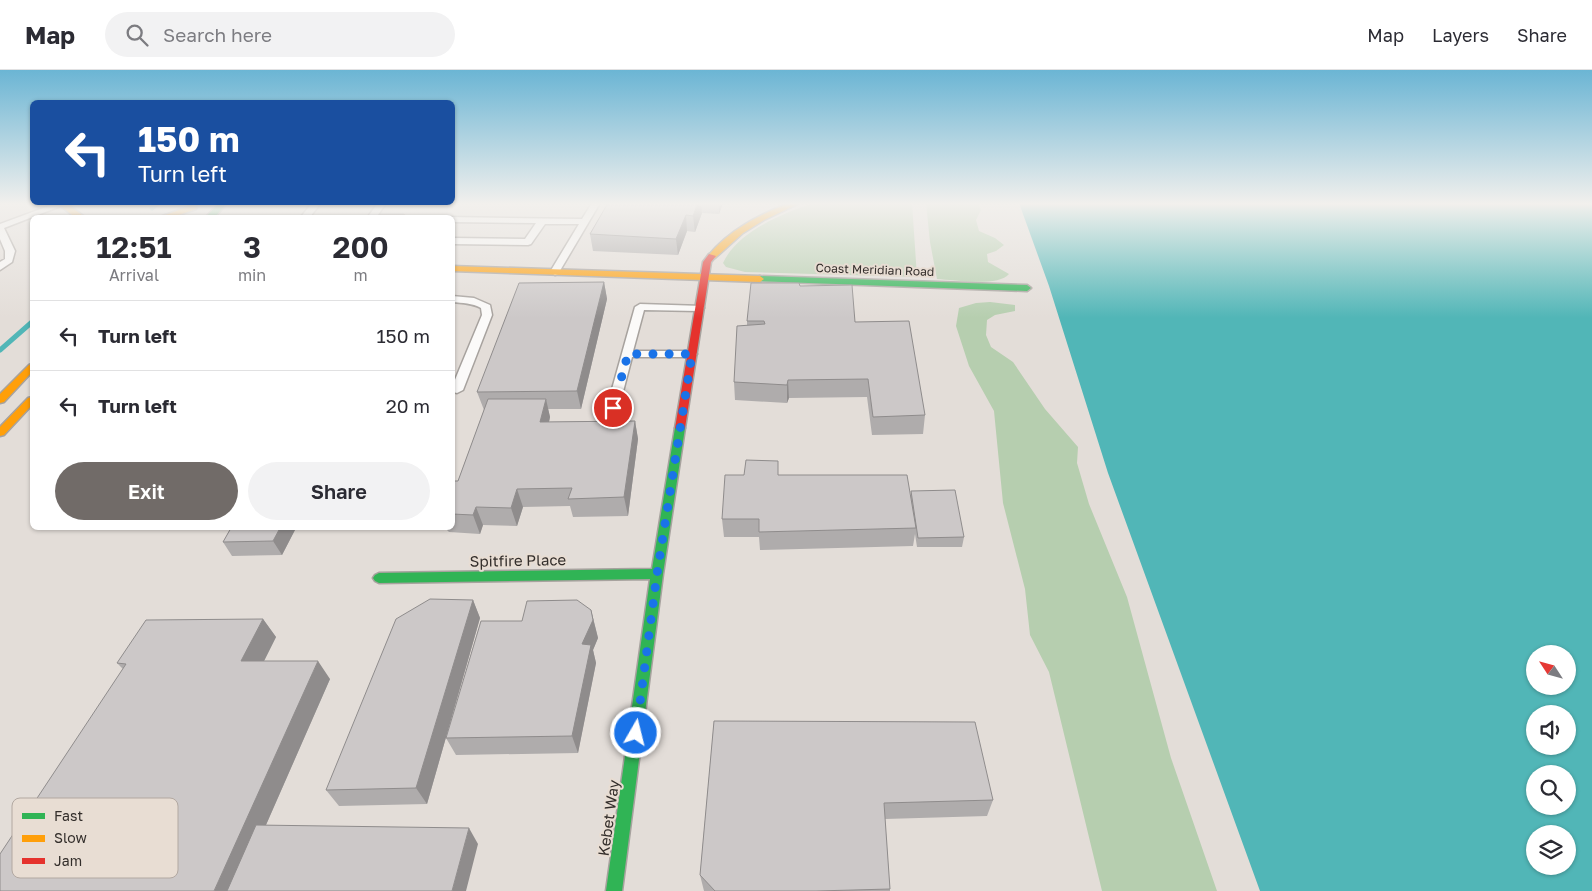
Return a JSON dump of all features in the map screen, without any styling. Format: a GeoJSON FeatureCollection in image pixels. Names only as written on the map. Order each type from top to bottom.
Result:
{"type":"FeatureCollection","features":[{"type":"Feature","properties":{"kind":"main road","name":"Kebet Way"},"geometry":{"type":"LineString","coordinates":[[614,891],[657,574],[704,278],[707,262],[716,249],[725,241]]}},
{"type":"Feature","properties":{"kind":"main road","name":"Coast Meridian Road"},"geometry":{"type":"LineString","coordinates":[[455,268],[1027,288]]}},
{"type":"Feature","properties":{"kind":"main road"},"geometry":{"type":"LineString","coordinates":[[0,400],[30,368]]}},
{"type":"Feature","properties":{"kind":"main road"},"geometry":{"type":"LineString","coordinates":[[0,433],[30,402]]}},
{"type":"Feature","properties":{"kind":"main road","name":"Spitfire Place"},"geometry":{"type":"LineString","coordinates":[[379,578],[657,574]]}},
{"type":"Feature","properties":{"kind":"lane"},"geometry":{"type":"LineString","coordinates":[[0,267],[9,260],[10,252],[6,241]]}},
{"type":"Feature","properties":{"kind":"lane"},"geometry":{"type":"LineString","coordinates":[[502,241],[528,241]]}},
{"type":"Feature","properties":{"kind":"lane"},"geometry":{"type":"LineString","coordinates":[[555,272],[573,241]]}},
{"type":"Feature","properties":{"kind":"lane"},"geometry":{"type":"LineString","coordinates":[[455,298],[476,300],[482,303],[486,307],[487,315],[457,390]]}},
{"type":"Feature","properties":{"kind":"lane"},"geometry":{"type":"LineString","coordinates":[[613,408],[640,308],[700,308]]}},
{"type":"Feature","properties":{"kind":"lane"},"geometry":{"type":"LineString","coordinates":[[628,354],[692,354]]}},
{"type":"Feature","properties":{"kind":"green space"},"geometry":{"type":"Polygon","coordinates":[[[915,241],[917,277],[745,272],[726,267],[723,263],[739,242],[915,241]]]}},
{"type":"Feature","properties":{"kind":"green space"},"geometry":{"type":"Polygon","coordinates":[[[999,241],[1004,245],[996,251],[987,254],[988,262],[1009,274],[1004,278],[986,282],[937,279],[930,242],[999,241]]]}},
{"type":"Feature","properties":{"kind":"green space"},"geometry":{"type":"Polygon","coordinates":[[[990,302],[1015,305],[1015,311],[995,315],[987,320],[986,335],[991,347],[1013,362],[1045,409],[1078,447],[1077,463],[1089,504],[1127,597],[1171,758],[1217,891],[1102,891],[1049,672],[1030,635],[1025,589],[1003,503],[994,411],[969,366],[956,326],[959,308],[976,303],[990,302]]]}},
{"type":"Feature","properties":{"kind":"water"},"geometry":{"type":"Polygon","coordinates":[[[1033,241],[1592,241],[1592,891],[1260,891],[1108,473],[1049,286],[1033,241]]]}},
{"type":"Feature","properties":{"kind":"building"},"geometry":{"type":"Polygon","coordinates":[[[604,282],[577,391],[477,392],[519,283],[604,282]]]}},
{"type":"Feature","properties":{"kind":"building"},"geometry":{"type":"Polygon","coordinates":[[[751,283],[799,283],[800,286],[852,285],[855,322],[909,321],[925,415],[873,417],[868,379],[788,380],[787,385],[734,382],[737,326],[765,324],[764,321],[747,321],[751,283]]]}},
{"type":"Feature","properties":{"kind":"building"},"geometry":{"type":"Polygon","coordinates":[[[488,399],[546,399],[540,422],[635,421],[624,497],[568,499],[572,488],[517,489],[511,508],[476,507],[473,515],[455,514],[455,481],[458,481],[488,399]]]}},
{"type":"Feature","properties":{"kind":"building"},"geometry":{"type":"Polygon","coordinates":[[[746,460],[778,461],[778,475],[907,475],[916,528],[759,532],[759,519],[722,519],[725,475],[744,475],[746,460]]]}},
{"type":"Feature","properties":{"kind":"building"},"geometry":{"type":"Polygon","coordinates":[[[955,490],[964,537],[918,538],[911,491],[955,490]]]}},
{"type":"Feature","properties":{"kind":"building"},"geometry":{"type":"Polygon","coordinates":[[[230,530],[279,530],[273,541],[223,542],[230,530]]]}},
{"type":"Feature","properties":{"kind":"building"},"geometry":{"type":"Polygon","coordinates":[[[430,599],[473,600],[416,788],[326,790],[396,619],[430,599]]]}},
{"type":"Feature","properties":{"kind":"building"},"geometry":{"type":"Polygon","coordinates":[[[577,600],[591,610],[593,620],[582,644],[591,645],[572,736],[446,738],[481,621],[522,621],[527,601],[577,600]]]}},
{"type":"Feature","properties":{"kind":"building"},"geometry":{"type":"Polygon","coordinates":[[[263,619],[241,661],[318,661],[214,891],[0,891],[0,854],[12,836],[12,878],[178,878],[178,798],[37,798],[126,664],[117,663],[146,620],[263,619]]]}},
{"type":"Feature","properties":{"kind":"building"},"geometry":{"type":"Polygon","coordinates":[[[714,721],[975,722],[993,800],[884,803],[890,889],[715,891],[700,875],[714,721]]]}},
{"type":"Feature","properties":{"kind":"building"},"geometry":{"type":"Polygon","coordinates":[[[256,825],[469,828],[452,891],[227,891],[256,825]]]}},
{"type":"Feature","properties":{"kind":"waterway"},"geometry":{"type":"LineString","coordinates":[[0,350],[30,324]]}},
{"type":"Feature","properties":{"kind":"traffic: fast"},"geometry":{"type":"LineString","coordinates":[[760,279],[1027,288]]}},
{"type":"Feature","properties":{"kind":"traffic: fast"},"geometry":{"type":"LineString","coordinates":[[614,891],[657,574],[680,428]]}},
{"type":"Feature","properties":{"kind":"traffic: fast"},"geometry":{"type":"LineString","coordinates":[[379,578],[657,574]]}},
{"type":"Feature","properties":{"kind":"traffic: slow"},"geometry":{"type":"LineString","coordinates":[[712,256],[727,241]]}},
{"type":"Feature","properties":{"kind":"traffic: slow"},"geometry":{"type":"LineString","coordinates":[[455,268],[760,279]]}},
{"type":"Feature","properties":{"kind":"traffic: slow"},"geometry":{"type":"LineString","coordinates":[[0,400],[30,369]]}},
{"type":"Feature","properties":{"kind":"traffic: slow"},"geometry":{"type":"LineString","coordinates":[[0,433],[30,402]]}},
{"type":"Feature","properties":{"kind":"traffic: jam"},"geometry":{"type":"LineString","coordinates":[[680,428],[707,262],[712,256]]}},
{"type":"Feature","properties":{"kind":"route"},"geometry":{"type":"LineString","coordinates":[[613,408],[628,354],[692,354],[657,574],[636,733]]}}]}
